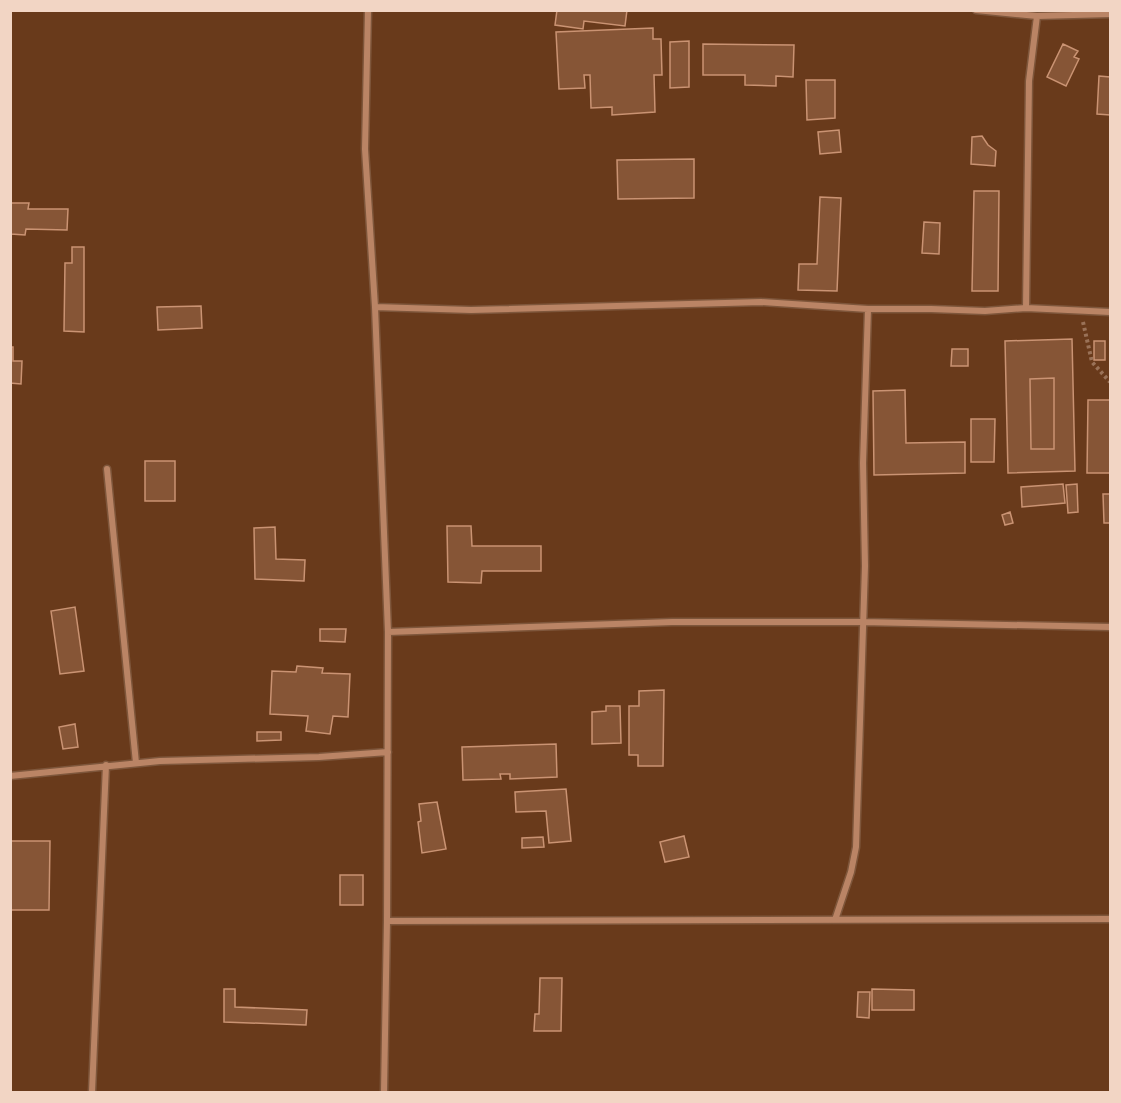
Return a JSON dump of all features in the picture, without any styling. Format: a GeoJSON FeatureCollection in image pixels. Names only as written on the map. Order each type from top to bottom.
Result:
{"type":"FeatureCollection","features":[{"type":"Feature","properties":{"kind":"street"},"geometry":{"type":"LineString","coordinates":[[368,10],[365,149],[375,307],[388,632],[384,1092]]}},
{"type":"Feature","properties":{"kind":"street"},"geometry":{"type":"LineString","coordinates":[[976,10],[1037,16],[1110,14]]}},
{"type":"Feature","properties":{"kind":"street"},"geometry":{"type":"LineString","coordinates":[[1026,308],[1029,81],[1037,16]]}},
{"type":"Feature","properties":{"kind":"street"},"geometry":{"type":"LineString","coordinates":[[375,307],[471,310],[761,302],[868,309],[985,311],[1026,308],[1110,312]]}},
{"type":"Feature","properties":{"kind":"street"},"geometry":{"type":"LineString","coordinates":[[836,920],[856,847],[862,622],[866,566],[863,463],[868,309]]}},
{"type":"Feature","properties":{"kind":"street"},"geometry":{"type":"LineString","coordinates":[[107,469],[136,763]]}},
{"type":"Feature","properties":{"kind":"street"},"geometry":{"type":"LineString","coordinates":[[388,632],[672,622],[862,622],[1110,627]]}},
{"type":"Feature","properties":{"kind":"street"},"geometry":{"type":"LineString","coordinates":[[10,776],[136,763],[319,757],[388,752]]}},
{"type":"Feature","properties":{"kind":"street"},"geometry":{"type":"LineString","coordinates":[[92,1092],[106,765]]}},
{"type":"Feature","properties":{"kind":"street"},"geometry":{"type":"LineString","coordinates":[[387,921],[1110,920]]}},
{"type":"Feature","properties":{"kind":"path"},"geometry":{"type":"LineString","coordinates":[[1081,312],[1092,362],[1110,382]]}},
{"type":"Feature","properties":{"kind":"building"},"geometry":{"type":"Polygon","coordinates":[[[557,10],[627,10],[625,26],[584,21],[583,29],[555,25],[557,10]]]}},
{"type":"Feature","properties":{"kind":"building"},"geometry":{"type":"Polygon","coordinates":[[[653,28],[653,39],[661,39],[662,75],[654,75],[655,112],[612,115],[612,107],[591,108],[590,75],[584,75],[585,88],[559,89],[556,32],[653,28]]]}},
{"type":"Feature","properties":{"kind":"building"},"geometry":{"type":"Polygon","coordinates":[[[689,41],[689,87],[670,88],[670,42],[689,41]]]}},
{"type":"Feature","properties":{"kind":"building"},"geometry":{"type":"Polygon","coordinates":[[[703,44],[794,45],[793,77],[776,76],[776,86],[745,85],[745,75],[703,75],[703,44]]]}},
{"type":"Feature","properties":{"kind":"building"},"geometry":{"type":"Polygon","coordinates":[[[1063,44],[1078,51],[1074,57],[1079,59],[1066,86],[1047,77],[1063,44]]]}},
{"type":"Feature","properties":{"kind":"building"},"geometry":{"type":"Polygon","coordinates":[[[1099,76],[1110,77],[1110,115],[1097,114],[1099,76]]]}},
{"type":"Feature","properties":{"kind":"building"},"geometry":{"type":"Polygon","coordinates":[[[806,80],[835,80],[835,118],[807,120],[806,80]]]}},
{"type":"Feature","properties":{"kind":"building"},"geometry":{"type":"Polygon","coordinates":[[[839,130],[841,152],[820,154],[818,132],[839,130]]]}},
{"type":"Feature","properties":{"kind":"building"},"geometry":{"type":"Polygon","coordinates":[[[982,136],[996,151],[995,166],[971,164],[972,137],[982,136]]]}},
{"type":"Feature","properties":{"kind":"building"},"geometry":{"type":"Polygon","coordinates":[[[694,159],[694,198],[618,199],[617,160],[694,159]]]}},
{"type":"Feature","properties":{"kind":"building"},"geometry":{"type":"Polygon","coordinates":[[[974,191],[999,191],[998,291],[972,291],[974,191]]]}},
{"type":"Feature","properties":{"kind":"building"},"geometry":{"type":"Polygon","coordinates":[[[820,197],[841,198],[837,291],[798,290],[799,264],[817,264],[820,197]]]}},
{"type":"Feature","properties":{"kind":"building"},"geometry":{"type":"Polygon","coordinates":[[[10,203],[29,203],[28,209],[68,209],[67,230],[26,229],[25,235],[11,234],[10,203]]]}},
{"type":"Feature","properties":{"kind":"building"},"geometry":{"type":"Polygon","coordinates":[[[924,222],[940,223],[939,254],[922,253],[924,222]]]}},
{"type":"Feature","properties":{"kind":"building"},"geometry":{"type":"Polygon","coordinates":[[[72,247],[84,247],[84,332],[64,331],[65,263],[72,263],[72,247]]]}},
{"type":"Feature","properties":{"kind":"building"},"geometry":{"type":"Polygon","coordinates":[[[201,306],[202,328],[158,330],[157,307],[201,306]]]}},
{"type":"Feature","properties":{"kind":"building"},"geometry":{"type":"Polygon","coordinates":[[[1072,339],[1075,471],[1008,473],[1005,341],[1072,339]],[[1054,378],[1030,379],[1031,449],[1054,449],[1054,378]]]}},
{"type":"Feature","properties":{"kind":"building"},"geometry":{"type":"Polygon","coordinates":[[[1094,341],[1105,341],[1105,360],[1094,360],[1094,341]]]}},
{"type":"Feature","properties":{"kind":"building"},"geometry":{"type":"Polygon","coordinates":[[[10,347],[13,347],[13,361],[22,361],[21,384],[10,383],[10,347]]]}},
{"type":"Feature","properties":{"kind":"building"},"geometry":{"type":"Polygon","coordinates":[[[952,349],[968,349],[968,366],[951,366],[952,349]]]}},
{"type":"Feature","properties":{"kind":"building"},"geometry":{"type":"Polygon","coordinates":[[[1054,378],[1054,449],[1031,449],[1030,379],[1054,378]]]}},
{"type":"Feature","properties":{"kind":"building"},"geometry":{"type":"Polygon","coordinates":[[[905,390],[906,443],[965,442],[965,473],[874,475],[873,391],[905,390]]]}},
{"type":"Feature","properties":{"kind":"building"},"geometry":{"type":"Polygon","coordinates":[[[1088,400],[1110,400],[1110,473],[1087,473],[1088,400]]]}},
{"type":"Feature","properties":{"kind":"building"},"geometry":{"type":"Polygon","coordinates":[[[971,419],[995,419],[994,462],[971,462],[971,419]]]}},
{"type":"Feature","properties":{"kind":"building"},"geometry":{"type":"Polygon","coordinates":[[[145,461],[175,461],[175,501],[145,501],[145,461]]]}},
{"type":"Feature","properties":{"kind":"building"},"geometry":{"type":"Polygon","coordinates":[[[1063,484],[1065,503],[1022,507],[1021,487],[1063,484]]]}},
{"type":"Feature","properties":{"kind":"building"},"geometry":{"type":"Polygon","coordinates":[[[1077,484],[1078,512],[1068,513],[1066,485],[1077,484]]]}},
{"type":"Feature","properties":{"kind":"building"},"geometry":{"type":"Polygon","coordinates":[[[1103,494],[1110,494],[1110,523],[1104,523],[1103,494]]]}},
{"type":"Feature","properties":{"kind":"building"},"geometry":{"type":"Polygon","coordinates":[[[1010,512],[1013,523],[1005,525],[1002,515],[1010,512]]]}},
{"type":"Feature","properties":{"kind":"building"},"geometry":{"type":"Polygon","coordinates":[[[447,526],[471,526],[472,546],[541,546],[541,571],[482,571],[481,583],[448,582],[447,526]]]}},
{"type":"Feature","properties":{"kind":"building"},"geometry":{"type":"Polygon","coordinates":[[[275,527],[276,559],[305,560],[304,581],[255,579],[254,528],[275,527]]]}},
{"type":"Feature","properties":{"kind":"building"},"geometry":{"type":"Polygon","coordinates":[[[75,607],[84,671],[60,674],[51,611],[75,607]]]}},
{"type":"Feature","properties":{"kind":"building"},"geometry":{"type":"Polygon","coordinates":[[[320,629],[346,629],[345,642],[320,641],[320,629]]]}},
{"type":"Feature","properties":{"kind":"building"},"geometry":{"type":"Polygon","coordinates":[[[297,666],[323,668],[322,673],[350,674],[348,717],[333,716],[330,734],[306,731],[308,716],[270,714],[272,671],[296,672],[297,666]]]}},
{"type":"Feature","properties":{"kind":"building"},"geometry":{"type":"Polygon","coordinates":[[[664,690],[663,766],[638,766],[638,755],[629,755],[629,706],[639,706],[639,691],[664,690]]]}},
{"type":"Feature","properties":{"kind":"building"},"geometry":{"type":"Polygon","coordinates":[[[606,706],[620,706],[621,743],[592,744],[592,712],[606,711],[606,706]]]}},
{"type":"Feature","properties":{"kind":"building"},"geometry":{"type":"Polygon","coordinates":[[[75,724],[78,747],[63,749],[59,727],[75,724]]]}},
{"type":"Feature","properties":{"kind":"building"},"geometry":{"type":"Polygon","coordinates":[[[257,732],[281,732],[281,740],[257,741],[257,732]]]}},
{"type":"Feature","properties":{"kind":"building"},"geometry":{"type":"Polygon","coordinates":[[[556,744],[557,777],[510,779],[510,774],[500,774],[501,779],[463,780],[462,747],[556,744]]]}},
{"type":"Feature","properties":{"kind":"building"},"geometry":{"type":"Polygon","coordinates":[[[566,789],[571,841],[549,843],[546,811],[516,812],[515,792],[566,789]]]}},
{"type":"Feature","properties":{"kind":"building"},"geometry":{"type":"Polygon","coordinates":[[[437,802],[446,849],[422,853],[418,822],[421,821],[419,804],[437,802]]]}},
{"type":"Feature","properties":{"kind":"building"},"geometry":{"type":"Polygon","coordinates":[[[684,836],[689,857],[665,862],[660,842],[684,836]]]}},
{"type":"Feature","properties":{"kind":"building"},"geometry":{"type":"Polygon","coordinates":[[[543,837],[544,847],[522,848],[522,838],[543,837]]]}},
{"type":"Feature","properties":{"kind":"building"},"geometry":{"type":"Polygon","coordinates":[[[10,841],[50,841],[49,910],[10,910],[10,841]]]}},
{"type":"Feature","properties":{"kind":"building"},"geometry":{"type":"Polygon","coordinates":[[[340,875],[363,875],[363,905],[340,905],[340,875]]]}},
{"type":"Feature","properties":{"kind":"building"},"geometry":{"type":"Polygon","coordinates":[[[540,978],[562,978],[561,1031],[534,1031],[535,1014],[539,1014],[540,978]]]}},
{"type":"Feature","properties":{"kind":"building"},"geometry":{"type":"Polygon","coordinates":[[[224,989],[235,989],[235,1007],[307,1010],[306,1025],[224,1022],[224,989]]]}},
{"type":"Feature","properties":{"kind":"building"},"geometry":{"type":"Polygon","coordinates":[[[872,989],[914,990],[914,1010],[872,1010],[872,989]]]}},
{"type":"Feature","properties":{"kind":"building"},"geometry":{"type":"Polygon","coordinates":[[[858,992],[870,992],[869,1018],[857,1017],[858,992]]]}}]}
